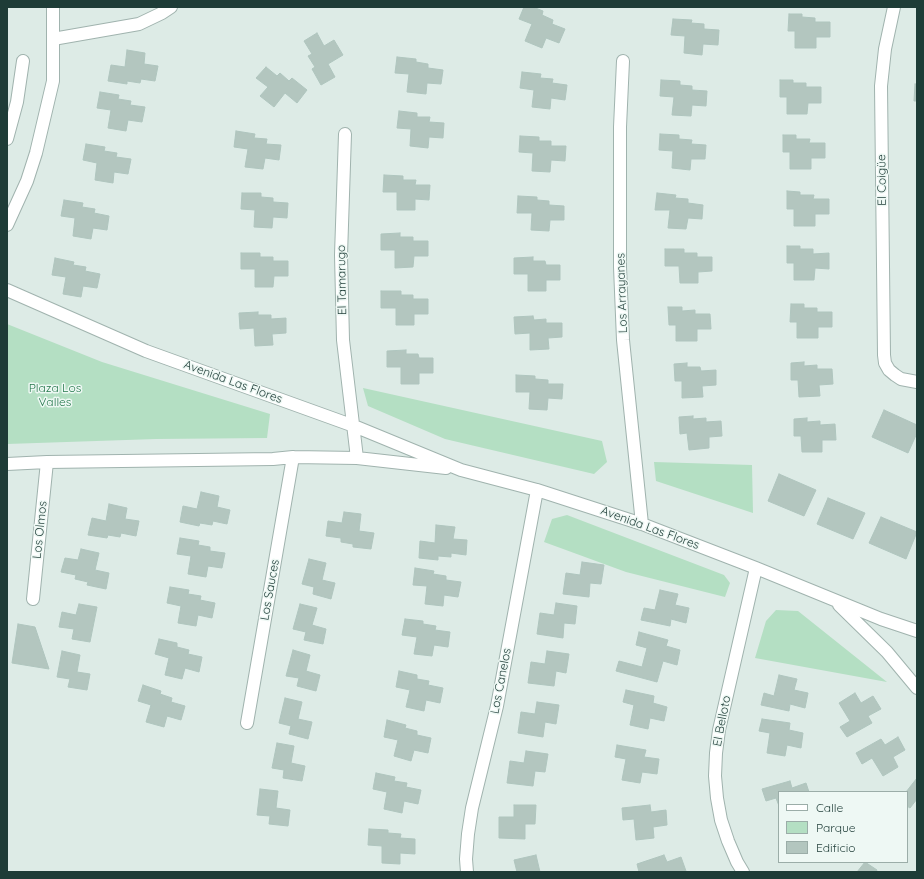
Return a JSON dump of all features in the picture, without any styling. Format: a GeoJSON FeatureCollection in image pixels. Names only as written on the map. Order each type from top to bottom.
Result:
{"type":"FeatureCollection","features":[{"type":"Feature","properties":{"kind":"street"},"geometry":{"type":"LineString","coordinates":[[7,225],[27,180],[36,153],[54,81],[53,7]]}},
{"type":"Feature","properties":{"kind":"street"},"geometry":{"type":"LineString","coordinates":[[53,39],[139,24],[171,7]]}},
{"type":"Feature","properties":{"kind":"street","name":"El Coigüe"},"geometry":{"type":"LineString","coordinates":[[894,7],[885,49],[881,86],[884,355],[885,363],[889,370],[895,375],[917,382]]}},
{"type":"Feature","properties":{"kind":"street","name":"Los Arrayanes"},"geometry":{"type":"LineString","coordinates":[[623,60],[620,127],[620,267],[624,340],[637,488],[642,524]]}},
{"type":"Feature","properties":{"kind":"street"},"geometry":{"type":"LineString","coordinates":[[7,139],[17,102],[23,61]]}},
{"type":"Feature","properties":{"kind":"street","name":"El Tamarugo"},"geometry":{"type":"LineString","coordinates":[[345,134],[341,263],[344,340],[357,458]]}},
{"type":"Feature","properties":{"kind":"street","name":"Avenida Las Flores"},"geometry":{"type":"LineString","coordinates":[[7,290],[146,351],[354,426],[461,470],[537,490],[642,524],[756,568],[881,619],[917,630]]}},
{"type":"Feature","properties":{"kind":"street","name":"Avenida Las Flores"},"geometry":{"type":"LineString","coordinates":[[7,464],[47,462],[273,459],[293,457],[357,458],[461,470]]}},
{"type":"Feature","properties":{"kind":"street","name":"Los Sauces"},"geometry":{"type":"LineString","coordinates":[[247,723],[293,457]]}},
{"type":"Feature","properties":{"kind":"street","name":"Los Olmos"},"geometry":{"type":"LineString","coordinates":[[33,599],[47,462]]}},
{"type":"Feature","properties":{"kind":"street","name":"Los Canelos"},"geometry":{"type":"LineString","coordinates":[[467,872],[468,834],[472,808],[497,706],[537,490]]}},
{"type":"Feature","properties":{"kind":"street","name":"El Belloto"},"geometry":{"type":"LineString","coordinates":[[743,872],[728,841],[721,820],[715,776],[719,730],[756,568]]}},
{"type":"Feature","properties":{"kind":"street","name":"Avenida Las Flores"},"geometry":{"type":"LineString","coordinates":[[834,600],[887,652],[917,688]]}},
{"type":"Feature","properties":{"kind":"green space","name":"Plaza Los Valles"},"geometry":{"type":"Polygon","coordinates":[[[7,324],[102,362],[270,414],[267,438],[156,439],[7,444],[7,324]]]}},
{"type":"Feature","properties":{"kind":"green space"},"geometry":{"type":"Polygon","coordinates":[[[363,388],[602,441],[607,462],[594,474],[445,439],[368,406],[363,388]]]}},
{"type":"Feature","properties":{"kind":"green space"},"geometry":{"type":"Polygon","coordinates":[[[654,462],[752,465],[753,513],[656,481],[654,462]]]}},
{"type":"Feature","properties":{"kind":"green space"},"geometry":{"type":"Polygon","coordinates":[[[567,515],[724,575],[730,583],[725,597],[626,572],[544,542],[552,519],[567,515]]]}},
{"type":"Feature","properties":{"kind":"green space"},"geometry":{"type":"Polygon","coordinates":[[[776,610],[798,611],[887,682],[755,658],[766,621],[776,610]]]}},
{"type":"Feature","properties":{"kind":"building"},"geometry":{"type":"Polygon","coordinates":[[[524,7],[533,7],[543,11],[542,15],[553,20],[552,24],[565,29],[559,43],[546,38],[542,48],[525,41],[532,24],[519,19],[524,7]]]}},
{"type":"Feature","properties":{"kind":"building"},"geometry":{"type":"Polygon","coordinates":[[[789,14],[802,14],[802,17],[815,18],[815,22],[830,22],[830,37],[816,37],[816,48],[795,48],[795,31],[788,31],[789,14]]]}},
{"type":"Feature","properties":{"kind":"building"},"geometry":{"type":"Polygon","coordinates":[[[673,19],[692,20],[691,23],[704,24],[704,29],[719,30],[718,45],[703,44],[702,55],[684,53],[685,36],[671,35],[673,19]]]}},
{"type":"Feature","properties":{"kind":"building"},"geometry":{"type":"Polygon","coordinates":[[[317,33],[324,46],[334,40],[343,55],[328,64],[335,77],[321,85],[312,69],[315,67],[308,56],[312,54],[304,41],[317,33]]]}},
{"type":"Feature","properties":{"kind":"building"},"geometry":{"type":"Polygon","coordinates":[[[127,50],[145,53],[144,64],[158,66],[155,81],[141,79],[140,83],[127,81],[127,84],[108,81],[111,65],[125,67],[127,50]]]}},
{"type":"Feature","properties":{"kind":"building"},"geometry":{"type":"Polygon","coordinates":[[[397,57],[416,59],[416,62],[428,64],[428,68],[443,70],[441,84],[427,83],[426,94],[407,92],[409,74],[395,73],[397,57]]]}},
{"type":"Feature","properties":{"kind":"building"},"geometry":{"type":"Polygon","coordinates":[[[266,67],[277,76],[280,73],[289,81],[292,78],[307,90],[297,103],[285,93],[274,107],[260,96],[268,87],[256,78],[266,67]]]}},
{"type":"Feature","properties":{"kind":"building"},"geometry":{"type":"Polygon","coordinates":[[[522,72],[541,74],[540,78],[553,79],[552,83],[567,85],[565,100],[551,98],[550,109],[532,107],[534,90],[520,88],[522,72]]]}},
{"type":"Feature","properties":{"kind":"building"},"geometry":{"type":"Polygon","coordinates":[[[661,80],[680,81],[680,85],[692,86],[692,90],[707,91],[706,106],[692,105],[691,116],[672,115],[674,97],[660,96],[661,80]]]}},
{"type":"Feature","properties":{"kind":"building"},"geometry":{"type":"Polygon","coordinates":[[[780,80],[793,80],[793,83],[806,83],[806,87],[821,87],[821,103],[808,103],[807,114],[787,114],[787,97],[780,97],[780,80]]]}},
{"type":"Feature","properties":{"kind":"building"},"geometry":{"type":"Polygon","coordinates":[[[915,84],[917,84],[917,101],[914,101],[915,84]]]}},
{"type":"Feature","properties":{"kind":"building"},"geometry":{"type":"Polygon","coordinates":[[[100,92],[119,95],[118,99],[131,101],[130,105],[145,107],[142,122],[128,120],[126,131],[108,128],[111,110],[97,108],[100,92]]]}},
{"type":"Feature","properties":{"kind":"building"},"geometry":{"type":"Polygon","coordinates":[[[399,111],[417,113],[417,117],[430,117],[429,122],[444,123],[443,138],[429,137],[428,148],[410,146],[411,129],[397,128],[399,111]]]}},
{"type":"Feature","properties":{"kind":"building"},"geometry":{"type":"Polygon","coordinates":[[[236,131],[255,134],[254,138],[267,139],[266,144],[281,145],[279,160],[265,158],[263,169],[245,167],[248,149],[234,147],[236,131]]]}},
{"type":"Feature","properties":{"kind":"building"},"geometry":{"type":"Polygon","coordinates":[[[660,134],[679,135],[679,139],[692,140],[691,144],[706,145],[705,159],[691,159],[690,170],[672,168],[673,151],[659,150],[660,134]]]}},
{"type":"Feature","properties":{"kind":"building"},"geometry":{"type":"Polygon","coordinates":[[[783,135],[796,135],[796,139],[810,139],[809,143],[825,143],[825,158],[811,158],[811,169],[790,169],[790,152],[783,152],[783,135]]]}},
{"type":"Feature","properties":{"kind":"building"},"geometry":{"type":"Polygon","coordinates":[[[520,136],[539,137],[539,141],[551,141],[551,146],[566,146],[565,161],[551,160],[550,172],[532,171],[533,153],[519,152],[520,136]]]}},
{"type":"Feature","properties":{"kind":"building"},"geometry":{"type":"Polygon","coordinates":[[[86,144],[105,147],[104,151],[117,153],[116,157],[131,159],[128,174],[114,172],[113,183],[95,180],[97,163],[83,160],[86,144]]]}},
{"type":"Feature","properties":{"kind":"building"},"geometry":{"type":"Polygon","coordinates":[[[384,175],[403,176],[403,180],[416,180],[415,185],[430,185],[429,200],[415,199],[415,210],[397,210],[397,192],[383,192],[384,175]]]}},
{"type":"Feature","properties":{"kind":"building"},"geometry":{"type":"Polygon","coordinates":[[[787,191],[800,192],[800,195],[814,195],[813,199],[829,199],[829,214],[815,214],[815,226],[794,226],[794,209],[787,209],[787,191]]]}},
{"type":"Feature","properties":{"kind":"building"},"geometry":{"type":"Polygon","coordinates":[[[242,193],[261,193],[261,197],[273,198],[273,202],[288,203],[287,218],[273,217],[272,228],[254,227],[255,210],[241,209],[242,193]]]}},
{"type":"Feature","properties":{"kind":"building"},"geometry":{"type":"Polygon","coordinates":[[[657,193],[676,195],[675,198],[688,199],[688,203],[703,205],[702,219],[688,218],[686,229],[668,228],[670,210],[655,210],[657,193]]]}},
{"type":"Feature","properties":{"kind":"building"},"geometry":{"type":"Polygon","coordinates":[[[518,196],[537,197],[537,200],[549,201],[549,205],[564,206],[564,220],[550,220],[549,231],[531,230],[532,213],[517,213],[518,196]]]}},
{"type":"Feature","properties":{"kind":"building"},"geometry":{"type":"Polygon","coordinates":[[[64,200],[83,203],[82,207],[95,209],[94,213],[109,216],[107,230],[93,228],[91,239],[73,236],[75,218],[61,216],[64,200]]]}},
{"type":"Feature","properties":{"kind":"building"},"geometry":{"type":"Polygon","coordinates":[[[400,233],[400,237],[413,237],[413,241],[428,241],[428,256],[414,256],[413,267],[395,268],[395,250],[381,250],[381,234],[400,233]]]}},
{"type":"Feature","properties":{"kind":"building"},"geometry":{"type":"Polygon","coordinates":[[[787,246],[800,246],[800,249],[813,249],[813,254],[829,253],[829,269],[815,268],[814,280],[794,280],[794,263],[787,263],[787,246]]]}},
{"type":"Feature","properties":{"kind":"building"},"geometry":{"type":"Polygon","coordinates":[[[665,249],[684,249],[684,253],[697,253],[697,257],[712,257],[712,271],[698,272],[698,283],[680,283],[679,266],[665,266],[665,249]]]}},
{"type":"Feature","properties":{"kind":"building"},"geometry":{"type":"Polygon","coordinates":[[[241,253],[260,253],[260,257],[273,257],[273,261],[288,261],[288,276],[274,276],[273,287],[255,287],[255,269],[241,269],[241,253]]]}},
{"type":"Feature","properties":{"kind":"building"},"geometry":{"type":"Polygon","coordinates":[[[533,257],[533,261],[545,261],[546,265],[560,265],[560,280],[546,280],[546,291],[528,291],[528,274],[514,274],[514,258],[533,257]]]}},
{"type":"Feature","properties":{"kind":"building"},"geometry":{"type":"Polygon","coordinates":[[[55,258],[74,262],[73,265],[86,267],[85,271],[100,274],[97,288],[83,286],[81,297],[63,294],[66,277],[52,275],[55,258]]]}},
{"type":"Feature","properties":{"kind":"building"},"geometry":{"type":"Polygon","coordinates":[[[381,291],[401,291],[401,295],[413,295],[413,299],[428,299],[428,314],[414,314],[414,325],[396,325],[396,308],[381,308],[381,291]]]}},
{"type":"Feature","properties":{"kind":"building"},"geometry":{"type":"Polygon","coordinates":[[[791,304],[804,304],[804,308],[817,308],[817,312],[832,312],[832,327],[818,327],[818,338],[797,338],[797,322],[790,322],[791,304]]]}},
{"type":"Feature","properties":{"kind":"building"},"geometry":{"type":"Polygon","coordinates":[[[668,307],[682,307],[682,311],[695,310],[695,314],[710,314],[711,329],[697,329],[697,341],[676,341],[676,325],[669,325],[668,307]]]}},
{"type":"Feature","properties":{"kind":"building"},"geometry":{"type":"Polygon","coordinates":[[[258,312],[258,315],[271,315],[271,319],[286,318],[286,333],[272,334],[273,345],[255,346],[254,328],[240,329],[239,313],[258,312]]]}},
{"type":"Feature","properties":{"kind":"building"},"geometry":{"type":"Polygon","coordinates":[[[533,316],[534,320],[546,319],[546,323],[562,323],[562,337],[548,338],[549,349],[530,350],[530,333],[515,334],[514,317],[533,316]]]}},
{"type":"Feature","properties":{"kind":"building"},"geometry":{"type":"Polygon","coordinates":[[[406,350],[406,354],[418,354],[419,358],[433,358],[433,373],[419,373],[419,384],[401,384],[401,367],[387,367],[387,351],[406,350]]]}},
{"type":"Feature","properties":{"kind":"building"},"geometry":{"type":"Polygon","coordinates":[[[804,362],[804,366],[817,365],[817,369],[832,369],[833,384],[819,385],[820,396],[799,397],[798,380],[791,380],[791,363],[804,362]]]}},
{"type":"Feature","properties":{"kind":"building"},"geometry":{"type":"Polygon","coordinates":[[[687,363],[687,367],[700,367],[701,371],[716,370],[716,385],[702,386],[703,397],[682,398],[682,381],[675,381],[674,364],[687,363]]]}},
{"type":"Feature","properties":{"kind":"building"},"geometry":{"type":"Polygon","coordinates":[[[516,375],[535,376],[535,379],[548,380],[548,384],[563,384],[562,399],[548,398],[547,410],[529,409],[530,392],[516,392],[516,375]]]}},
{"type":"Feature","properties":{"kind":"building"},"geometry":{"type":"Polygon","coordinates":[[[884,410],[917,425],[917,433],[908,453],[872,437],[884,410]]]}},
{"type":"Feature","properties":{"kind":"building"},"geometry":{"type":"Polygon","coordinates":[[[693,416],[693,419],[706,418],[706,422],[721,421],[722,436],[709,437],[709,448],[689,450],[687,433],[680,434],[679,417],[693,416]]]}},
{"type":"Feature","properties":{"kind":"building"},"geometry":{"type":"Polygon","coordinates":[[[807,418],[807,422],[820,421],[820,425],[835,424],[836,440],[822,440],[822,452],[802,452],[801,436],[794,436],[794,419],[807,418]]]}},
{"type":"Feature","properties":{"kind":"building"},"geometry":{"type":"Polygon","coordinates":[[[779,474],[816,490],[804,516],[768,501],[779,474]]]}},
{"type":"Feature","properties":{"kind":"building"},"geometry":{"type":"Polygon","coordinates":[[[201,492],[219,496],[217,507],[230,510],[227,524],[213,521],[212,525],[200,523],[199,526],[180,522],[183,506],[197,509],[201,492]]]}},
{"type":"Feature","properties":{"kind":"building"},"geometry":{"type":"Polygon","coordinates":[[[828,498],[865,513],[853,539],[817,524],[828,498]]]}},
{"type":"Feature","properties":{"kind":"building"},"geometry":{"type":"Polygon","coordinates":[[[109,504],[127,508],[125,519],[139,521],[136,536],[121,533],[120,537],[108,535],[107,538],[88,535],[92,518],[106,521],[109,504]]]}},
{"type":"Feature","properties":{"kind":"building"},"geometry":{"type":"Polygon","coordinates":[[[344,512],[361,514],[359,531],[374,533],[371,549],[353,547],[353,544],[341,542],[341,538],[326,536],[328,521],[342,523],[344,512]]]}},
{"type":"Feature","properties":{"kind":"building"},"geometry":{"type":"Polygon","coordinates":[[[881,517],[917,532],[906,559],[869,543],[881,517]]]}},
{"type":"Feature","properties":{"kind":"building"},"geometry":{"type":"Polygon","coordinates":[[[436,525],[455,527],[453,539],[467,540],[466,555],[451,553],[451,557],[438,556],[438,560],[419,558],[420,541],[435,543],[436,525]]]}},
{"type":"Feature","properties":{"kind":"building"},"geometry":{"type":"Polygon","coordinates":[[[180,538],[199,541],[198,545],[210,547],[210,551],[225,553],[222,568],[208,566],[206,577],[188,574],[191,556],[177,554],[180,538]]]}},
{"type":"Feature","properties":{"kind":"building"},"geometry":{"type":"Polygon","coordinates":[[[81,549],[99,553],[95,570],[109,573],[106,589],[87,585],[88,582],[75,579],[76,575],[61,572],[65,558],[78,560],[81,549]]]}},
{"type":"Feature","properties":{"kind":"building"},"geometry":{"type":"Polygon","coordinates":[[[309,559],[326,563],[322,580],[335,583],[331,599],[313,594],[314,587],[302,584],[309,559]]]}},
{"type":"Feature","properties":{"kind":"building"},"geometry":{"type":"Polygon","coordinates":[[[582,562],[604,565],[601,584],[590,583],[589,597],[563,594],[566,573],[580,575],[582,562]]]}},
{"type":"Feature","properties":{"kind":"building"},"geometry":{"type":"Polygon","coordinates":[[[415,568],[434,571],[433,574],[446,576],[446,580],[461,582],[458,597],[444,595],[443,606],[425,604],[427,586],[413,585],[415,568]]]}},
{"type":"Feature","properties":{"kind":"building"},"geometry":{"type":"Polygon","coordinates":[[[170,587],[189,590],[188,594],[201,596],[200,600],[215,603],[212,618],[198,615],[196,626],[178,623],[181,606],[167,603],[170,587]]]}},
{"type":"Feature","properties":{"kind":"building"},"geometry":{"type":"Polygon","coordinates":[[[660,590],[678,594],[675,605],[689,608],[686,623],[671,619],[670,626],[641,620],[644,608],[655,610],[660,590]]]}},
{"type":"Feature","properties":{"kind":"building"},"geometry":{"type":"Polygon","coordinates":[[[556,603],[577,606],[575,624],[564,623],[563,638],[537,634],[540,613],[554,615],[556,603]]]}},
{"type":"Feature","properties":{"kind":"building"},"geometry":{"type":"Polygon","coordinates":[[[79,604],[97,607],[90,642],[72,639],[74,629],[59,627],[62,612],[76,615],[79,604]]]}},
{"type":"Feature","properties":{"kind":"building"},"geometry":{"type":"Polygon","coordinates":[[[300,604],[317,608],[312,625],[326,629],[323,644],[304,640],[306,632],[293,629],[300,604]]]}},
{"type":"Feature","properties":{"kind":"building"},"geometry":{"type":"Polygon","coordinates":[[[405,619],[423,621],[423,624],[436,626],[435,630],[450,632],[448,647],[434,645],[432,656],[414,654],[417,637],[402,635],[405,619]]]}},
{"type":"Feature","properties":{"kind":"building"},"geometry":{"type":"Polygon","coordinates":[[[18,624],[35,627],[49,669],[12,663],[18,624]]]}},
{"type":"Feature","properties":{"kind":"building"},"geometry":{"type":"Polygon","coordinates":[[[639,632],[668,640],[666,646],[680,650],[677,665],[663,661],[657,682],[616,671],[619,661],[642,667],[647,648],[636,645],[639,632]]]}},
{"type":"Feature","properties":{"kind":"building"},"geometry":{"type":"Polygon","coordinates":[[[159,639],[177,643],[177,647],[189,650],[188,654],[202,657],[199,672],[185,668],[182,679],[165,675],[169,658],[155,654],[159,639]]]}},
{"type":"Feature","properties":{"kind":"building"},"geometry":{"type":"Polygon","coordinates":[[[293,650],[310,655],[306,671],[320,675],[316,691],[297,686],[299,678],[286,676],[293,650]]]}},
{"type":"Feature","properties":{"kind":"building"},"geometry":{"type":"Polygon","coordinates":[[[62,651],[80,655],[77,672],[90,674],[87,690],[68,687],[70,679],[57,677],[62,651]]]}},
{"type":"Feature","properties":{"kind":"building"},"geometry":{"type":"Polygon","coordinates":[[[547,651],[569,654],[566,673],[556,671],[554,686],[528,683],[531,662],[545,664],[547,651]]]}},
{"type":"Feature","properties":{"kind":"building"},"geometry":{"type":"Polygon","coordinates":[[[399,671],[417,675],[417,679],[429,681],[428,685],[443,688],[440,703],[426,700],[424,711],[406,707],[410,690],[396,687],[399,671]]]}},
{"type":"Feature","properties":{"kind":"building"},"geometry":{"type":"Polygon","coordinates":[[[779,675],[797,679],[794,690],[808,693],[805,708],[790,704],[789,711],[761,705],[764,693],[774,696],[779,675]]]}},
{"type":"Feature","properties":{"kind":"building"},"geometry":{"type":"Polygon","coordinates":[[[143,685],[161,691],[160,694],[172,698],[171,702],[185,706],[181,720],[167,716],[164,727],[146,722],[151,705],[138,701],[143,685]]]}},
{"type":"Feature","properties":{"kind":"building"},"geometry":{"type":"Polygon","coordinates":[[[626,690],[654,696],[653,703],[667,707],[664,721],[650,718],[648,729],[630,725],[634,705],[623,702],[626,690]]]}},
{"type":"Feature","properties":{"kind":"building"},"geometry":{"type":"Polygon","coordinates":[[[855,693],[861,703],[873,696],[881,709],[868,716],[872,723],[847,737],[840,727],[850,721],[839,703],[855,693]]]}},
{"type":"Feature","properties":{"kind":"building"},"geometry":{"type":"Polygon","coordinates":[[[285,698],[302,702],[298,719],[312,722],[308,739],[289,734],[291,726],[279,723],[285,698]]]}},
{"type":"Feature","properties":{"kind":"building"},"geometry":{"type":"Polygon","coordinates":[[[537,702],[559,705],[556,724],[545,722],[543,737],[518,733],[521,712],[535,714],[537,702]]]}},
{"type":"Feature","properties":{"kind":"building"},"geometry":{"type":"Polygon","coordinates":[[[762,719],[790,723],[789,730],[803,733],[801,748],[787,745],[785,756],[767,753],[770,733],[759,731],[762,719]]]}},
{"type":"Feature","properties":{"kind":"building"},"geometry":{"type":"Polygon","coordinates":[[[387,720],[406,725],[405,728],[417,731],[417,735],[431,738],[428,753],[414,750],[411,761],[394,756],[398,740],[384,737],[387,720]]]}},
{"type":"Feature","properties":{"kind":"building"},"geometry":{"type":"Polygon","coordinates":[[[898,737],[905,750],[893,757],[898,767],[883,776],[872,758],[862,764],[856,753],[881,739],[885,745],[898,737]]]}},
{"type":"Feature","properties":{"kind":"building"},"geometry":{"type":"Polygon","coordinates":[[[277,743],[294,746],[291,763],[305,766],[302,781],[283,778],[284,770],[272,768],[277,743]]]}},
{"type":"Feature","properties":{"kind":"building"},"geometry":{"type":"Polygon","coordinates":[[[617,745],[646,750],[644,757],[659,759],[657,774],[642,772],[640,783],[622,780],[626,759],[615,757],[617,745]]]}},
{"type":"Feature","properties":{"kind":"building"},"geometry":{"type":"Polygon","coordinates":[[[526,751],[548,754],[545,772],[535,771],[533,786],[507,783],[510,761],[524,763],[526,751]]]}},
{"type":"Feature","properties":{"kind":"building"},"geometry":{"type":"Polygon","coordinates":[[[376,773],[395,777],[394,781],[407,783],[406,787],[421,790],[418,804],[404,801],[402,813],[384,809],[387,792],[373,789],[376,773]]]}},
{"type":"Feature","properties":{"kind":"building"},"geometry":{"type":"Polygon","coordinates":[[[917,778],[917,799],[910,808],[908,807],[908,791],[907,791],[917,778]]]}},
{"type":"Feature","properties":{"kind":"building"},"geometry":{"type":"Polygon","coordinates":[[[790,781],[792,788],[806,783],[809,791],[778,791],[778,803],[776,798],[766,801],[762,789],[790,781]]]}},
{"type":"Feature","properties":{"kind":"building"},"geometry":{"type":"Polygon","coordinates":[[[260,789],[278,791],[276,808],[290,810],[288,826],[269,824],[270,816],[257,815],[260,789]]]}},
{"type":"Feature","properties":{"kind":"building"},"geometry":{"type":"Polygon","coordinates":[[[514,805],[536,805],[535,824],[525,824],[525,839],[499,838],[499,817],[514,817],[514,805]]]}},
{"type":"Feature","properties":{"kind":"building"},"geometry":{"type":"Polygon","coordinates":[[[650,805],[651,812],[666,810],[667,825],[653,827],[654,838],[636,840],[634,819],[623,820],[622,808],[650,805]]]}},
{"type":"Feature","properties":{"kind":"building"},"geometry":{"type":"Polygon","coordinates":[[[369,829],[388,830],[388,833],[401,834],[400,838],[415,839],[415,854],[400,853],[400,864],[382,863],[382,846],[368,845],[369,829]]]}},
{"type":"Feature","properties":{"kind":"building"},"geometry":{"type":"Polygon","coordinates":[[[536,855],[540,872],[517,872],[514,860],[536,855]]]}},
{"type":"Feature","properties":{"kind":"building"},"geometry":{"type":"Polygon","coordinates":[[[664,855],[667,862],[681,857],[686,871],[639,872],[637,864],[664,855]]]}},
{"type":"Feature","properties":{"kind":"building"},"geometry":{"type":"Polygon","coordinates":[[[864,863],[877,870],[876,872],[857,872],[864,863]]]}}]}
